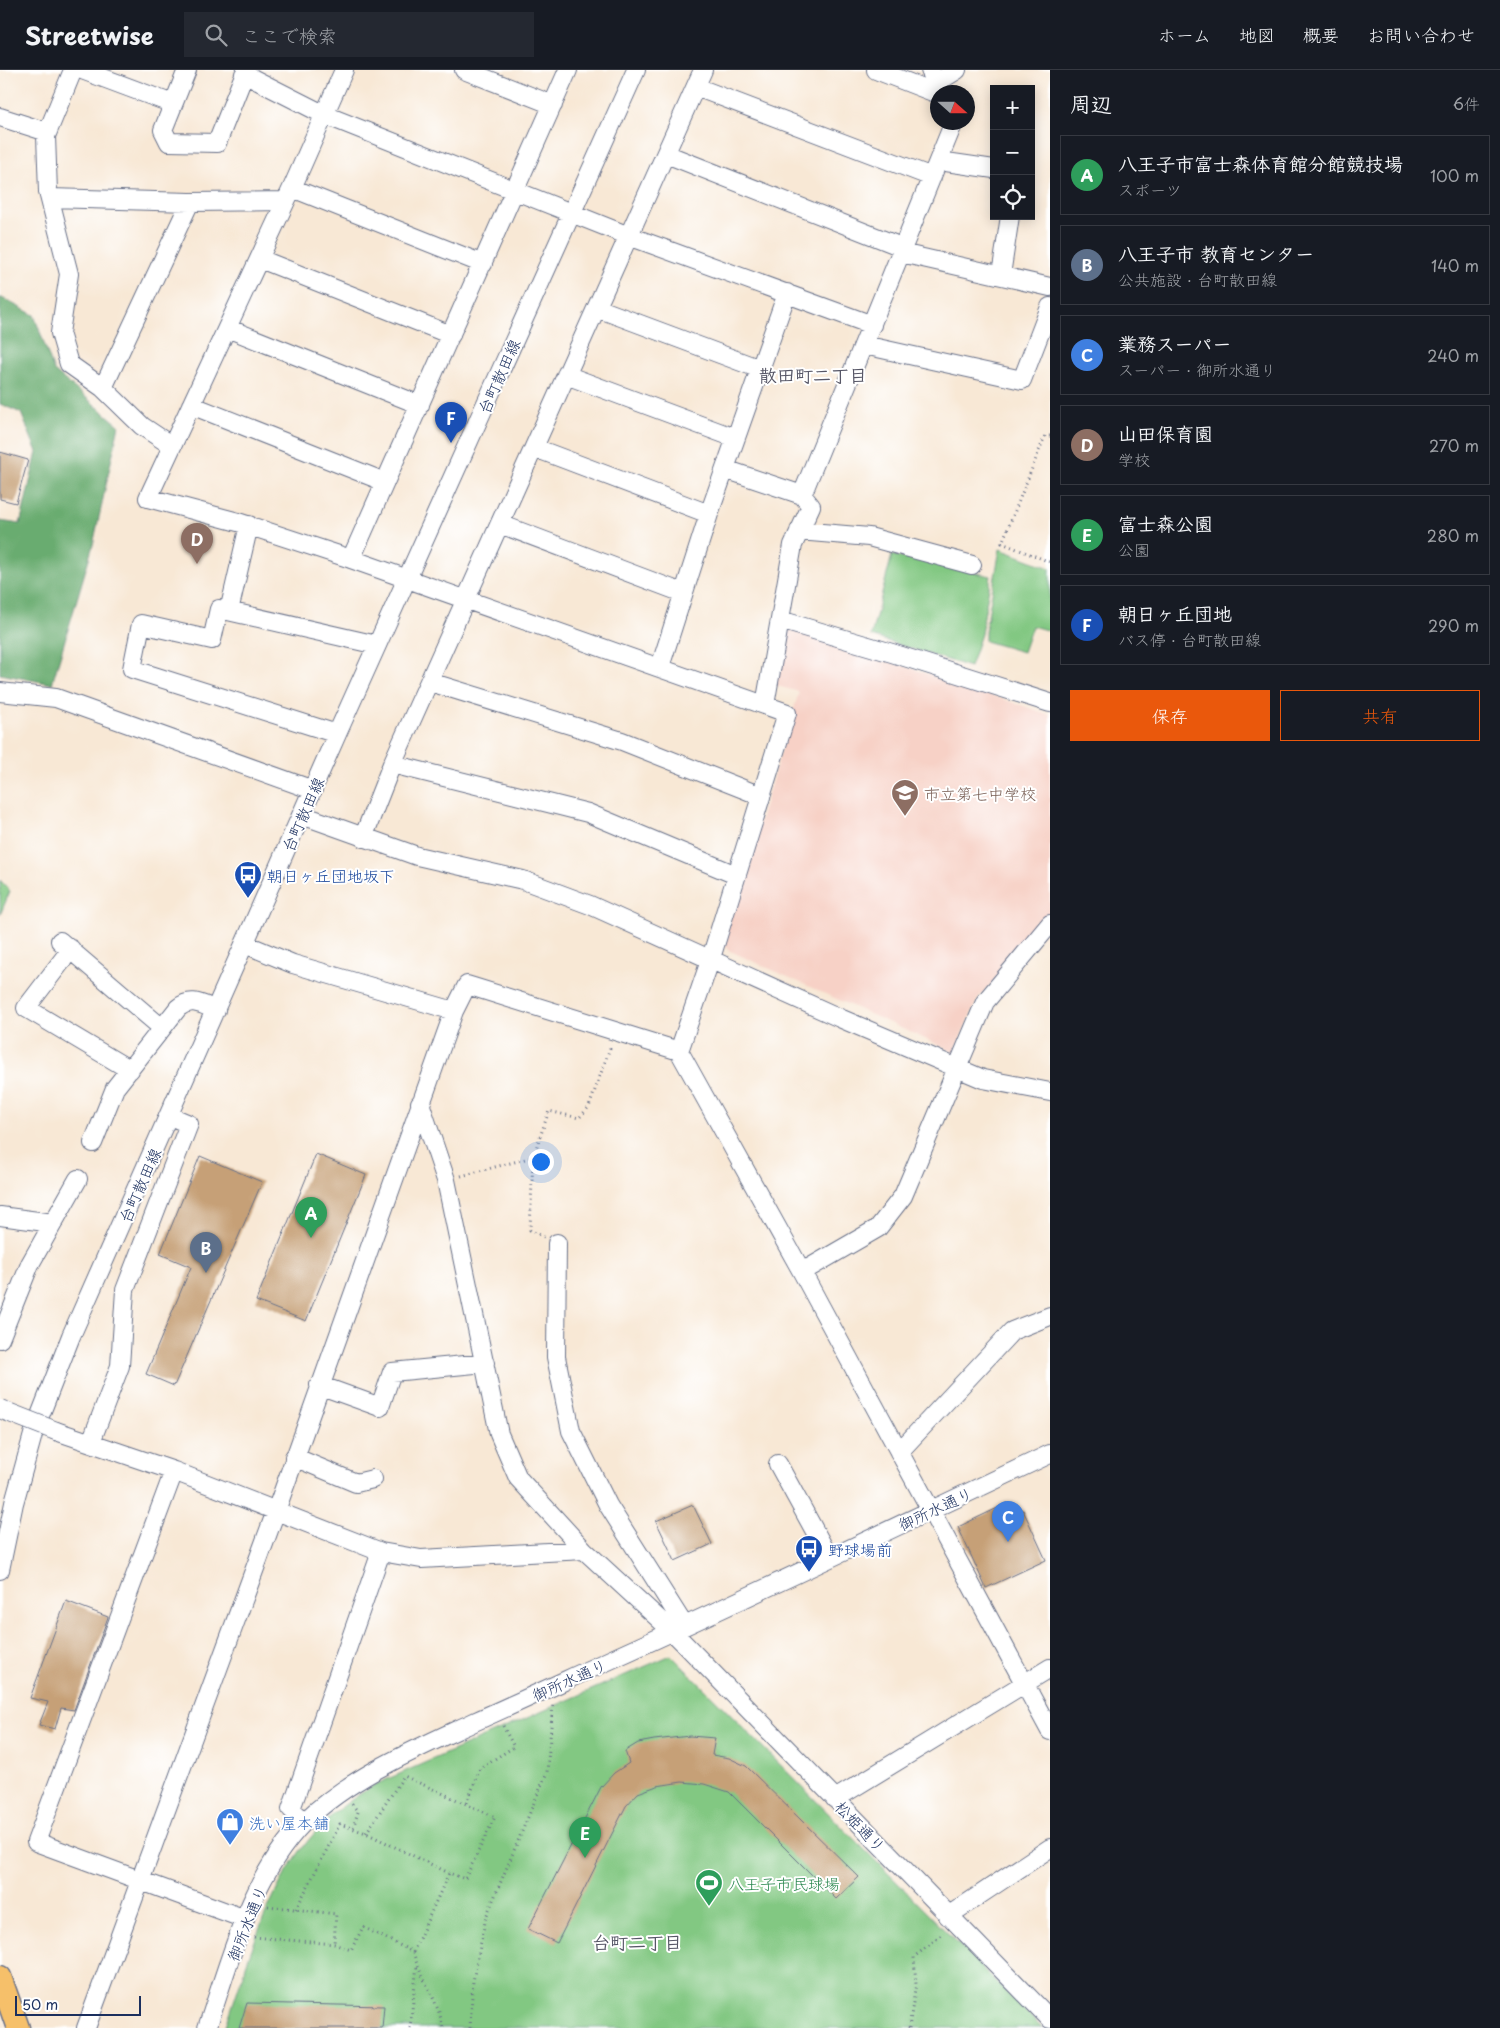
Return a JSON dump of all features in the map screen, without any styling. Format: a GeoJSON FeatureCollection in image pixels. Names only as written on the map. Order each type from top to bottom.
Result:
{"type":"FeatureCollection","features":[{"type":"Feature","properties":{"kind":"main road"},"geometry":{"type":"LineString","coordinates":[[0,1977],[4,2005],[18,2028]]}},
{"type":"Feature","properties":{"kind":"street"},"geometry":{"type":"LineString","coordinates":[[73,70],[47,132],[50,198],[69,274],[60,333],[69,364],[103,388],[142,426],[172,446]]}},
{"type":"Feature","properties":{"kind":"street"},"geometry":{"type":"LineString","coordinates":[[82,70],[173,104]]}},
{"type":"Feature","properties":{"kind":"street"},"geometry":{"type":"LineString","coordinates":[[187,70],[163,130],[170,142],[217,143],[245,72],[325,115],[629,236],[872,325]]}},
{"type":"Feature","properties":{"kind":"street"},"geometry":{"type":"LineString","coordinates":[[344,70],[260,259],[148,498],[249,525],[351,559],[787,713],[711,958],[679,1051]]}},
{"type":"Feature","properties":{"kind":"street"},"geometry":{"type":"LineString","coordinates":[[464,70],[553,104]]}},
{"type":"Feature","properties":{"kind":"street"},"geometry":{"type":"LineString","coordinates":[[351,559],[516,191],[568,70]]}},
{"type":"Feature","properties":{"kind":"street","name":"台町散田線"},"geometry":{"type":"LineString","coordinates":[[0,1570],[14,1503],[46,1397],[312,790],[636,70]]}},
{"type":"Feature","properties":{"kind":"street"},"geometry":{"type":"LineString","coordinates":[[363,838],[392,764],[703,70]]}},
{"type":"Feature","properties":{"kind":"street"},"geometry":{"type":"LineString","coordinates":[[876,70],[936,85],[957,70]]}},
{"type":"Feature","properties":{"kind":"street"},"geometry":{"type":"LineString","coordinates":[[696,87],[932,178]]}},
{"type":"Feature","properties":{"kind":"street"},"geometry":{"type":"LineString","coordinates":[[0,117],[47,132]]}},
{"type":"Feature","properties":{"kind":"street"},"geometry":{"type":"LineString","coordinates":[[802,495],[951,130]]}},
{"type":"Feature","properties":{"kind":"street"},"geometry":{"type":"LineString","coordinates":[[666,154],[902,250],[1050,287]]}},
{"type":"Feature","properties":{"kind":"street"},"geometry":{"type":"LineString","coordinates":[[939,161],[990,168]]}},
{"type":"Feature","properties":{"kind":"street"},"geometry":{"type":"LineString","coordinates":[[50,198],[190,202],[289,194],[483,264]]}},
{"type":"Feature","properties":{"kind":"street"},"geometry":{"type":"LineString","coordinates":[[103,388],[190,202]]}},
{"type":"Feature","properties":{"kind":"street"},"geometry":{"type":"LineString","coordinates":[[1001,275],[1009,220]]}},
{"type":"Feature","properties":{"kind":"street"},"geometry":{"type":"LineString","coordinates":[[260,259],[451,335]]}},
{"type":"Feature","properties":{"kind":"street"},"geometry":{"type":"LineString","coordinates":[[660,668],[708,514],[787,293]]}},
{"type":"Feature","properties":{"kind":"street"},"geometry":{"type":"LineString","coordinates":[[864,345],[1022,380],[1050,307]]}},
{"type":"Feature","properties":{"kind":"street"},"geometry":{"type":"LineString","coordinates":[[597,308],[760,369]]}},
{"type":"Feature","properties":{"kind":"street"},"geometry":{"type":"LineString","coordinates":[[227,328],[420,405]]}},
{"type":"Feature","properties":{"kind":"street"},"geometry":{"type":"LineString","coordinates":[[566,375],[735,438]]}},
{"type":"Feature","properties":{"kind":"street"},"geometry":{"type":"LineString","coordinates":[[191,405],[385,482]]}},
{"type":"Feature","properties":{"kind":"street"},"geometry":{"type":"LineString","coordinates":[[535,448],[708,514]]}},
{"type":"Feature","properties":{"kind":"street"},"geometry":{"type":"LineString","coordinates":[[724,469],[802,495],[811,506],[793,545],[765,705]]}},
{"type":"Feature","properties":{"kind":"street"},"geometry":{"type":"LineString","coordinates":[[500,524],[683,593]]}},
{"type":"Feature","properties":{"kind":"street"},"geometry":{"type":"LineString","coordinates":[[229,611],[249,525]]}},
{"type":"Feature","properties":{"kind":"street"},"geometry":{"type":"LineString","coordinates":[[800,531],[869,537],[972,565]]}},
{"type":"Feature","properties":{"kind":"street"},"geometry":{"type":"LineString","coordinates":[[337,734],[132,669],[141,624],[212,640],[219,609],[377,645]]}},
{"type":"Feature","properties":{"kind":"street"},"geometry":{"type":"LineString","coordinates":[[780,620],[892,652],[1050,703]]}},
{"type":"Feature","properties":{"kind":"street"},"geometry":{"type":"LineString","coordinates":[[430,682],[622,741],[762,796]]}},
{"type":"Feature","properties":{"kind":"street"},"geometry":{"type":"LineString","coordinates":[[0,692],[56,698],[312,790]]}},
{"type":"Feature","properties":{"kind":"street"},"geometry":{"type":"LineString","coordinates":[[392,764],[588,813],[736,875]]}},
{"type":"Feature","properties":{"kind":"street"},"geometry":{"type":"LineString","coordinates":[[302,815],[417,856],[523,880],[590,905],[711,958],[842,1019],[958,1069],[984,1079],[1050,1092]]}},
{"type":"Feature","properties":{"kind":"street"},"geometry":{"type":"LineString","coordinates":[[802,1272],[878,1228],[903,1196],[985,1002],[1050,924]]}},
{"type":"Feature","properties":{"kind":"street"},"geometry":{"type":"LineString","coordinates":[[245,944],[293,964],[454,1010]]}},
{"type":"Feature","properties":{"kind":"street"},"geometry":{"type":"LineString","coordinates":[[130,1070],[26,1008],[66,945],[162,1028]]}},
{"type":"Feature","properties":{"kind":"street"},"geometry":{"type":"LineString","coordinates":[[86,2028],[276,1511],[319,1385],[454,1010],[467,985],[679,1051],[802,1272],[1050,1731]]}},
{"type":"Feature","properties":{"kind":"street"},"geometry":{"type":"LineString","coordinates":[[93,1143],[115,1088],[162,1028],[186,1002],[194,1001],[216,1010]]}},
{"type":"Feature","properties":{"kind":"street"},"geometry":{"type":"LineString","coordinates":[[420,1104],[446,1180],[499,1434],[518,1478],[584,1550],[678,1628]]}},
{"type":"Feature","properties":{"kind":"street"},"geometry":{"type":"LineString","coordinates":[[91,1442],[120,1366],[125,1290],[189,1124],[170,1116]]}},
{"type":"Feature","properties":{"kind":"street"},"geometry":{"type":"LineString","coordinates":[[0,1339],[8,1295],[30,1264],[78,1179]]}},
{"type":"Feature","properties":{"kind":"street"},"geometry":{"type":"LineString","coordinates":[[0,1216],[53,1223]]}},
{"type":"Feature","properties":{"kind":"street"},"geometry":{"type":"LineString","coordinates":[[557,1243],[556,1356],[570,1431],[608,1505],[678,1628]]}},
{"type":"Feature","properties":{"kind":"street"},"geometry":{"type":"LineString","coordinates":[[899,1452],[1012,1331],[1050,1316]]}},
{"type":"Feature","properties":{"kind":"street"},"geometry":{"type":"LineString","coordinates":[[319,1385],[380,1407],[392,1372],[485,1363]]}},
{"type":"Feature","properties":{"kind":"street"},"geometry":{"type":"LineString","coordinates":[[0,1409],[56,1431],[174,1471],[381,1552],[421,1559],[584,1550]]}},
{"type":"Feature","properties":{"kind":"street","name":"御所水通り"},"geometry":{"type":"LineString","coordinates":[[207,2028],[245,1918],[265,1875],[282,1849],[305,1822],[360,1778],[438,1739],[1050,1454]]}},
{"type":"Feature","properties":{"kind":"street"},"geometry":{"type":"LineString","coordinates":[[294,1458],[356,1483],[374,1479]]}},
{"type":"Feature","properties":{"kind":"street"},"geometry":{"type":"LineString","coordinates":[[778,1464],[829,1557]]}},
{"type":"Feature","properties":{"kind":"street"},"geometry":{"type":"LineString","coordinates":[[174,1471],[36,1842],[139,1882],[245,1918]]}},
{"type":"Feature","properties":{"kind":"street"},"geometry":{"type":"LineString","coordinates":[[305,1822],[291,1809],[381,1552]]}},
{"type":"Feature","properties":{"kind":"street","name":"松姫通り"},"geometry":{"type":"LineString","coordinates":[[678,1628],[836,1799],[947,1924],[1050,2019]]}},
{"type":"Feature","properties":{"kind":"street"},"geometry":{"type":"LineString","coordinates":[[836,1799],[1050,1668]]}},
{"type":"Feature","properties":{"kind":"street"},"geometry":{"type":"LineString","coordinates":[[947,1924],[1050,1848]]}},
{"type":"Feature","properties":{"kind":"path"},"geometry":{"type":"LineString","coordinates":[[1050,436],[1045,436],[1002,543],[1050,562]]}},
{"type":"Feature","properties":{"kind":"path"},"geometry":{"type":"LineString","coordinates":[[557,1243],[530,1230],[533,1157],[549,1111],[579,1118],[589,1107],[616,1030]]}},
{"type":"Feature","properties":{"kind":"path"},"geometry":{"type":"LineString","coordinates":[[446,1180],[533,1157]]}},
{"type":"Feature","properties":{"kind":"path"},"geometry":{"type":"LineString","coordinates":[[470,2028],[472,1981],[486,1917],[547,1772],[554,1701]]}},
{"type":"Feature","properties":{"kind":"path"},"geometry":{"type":"LineString","coordinates":[[467,1804],[480,1768],[514,1747],[502,1724]]}},
{"type":"Feature","properties":{"kind":"path"},"geometry":{"type":"LineString","coordinates":[[296,1909],[340,1824],[366,1833],[465,1879],[495,1817],[404,1776],[366,1833]]}},
{"type":"Feature","properties":{"kind":"path"},"geometry":{"type":"LineString","coordinates":[[350,1801],[358,1812],[353,1828]]}},
{"type":"Feature","properties":{"kind":"path"},"geometry":{"type":"LineString","coordinates":[[443,2028],[439,2008],[417,1964],[414,1952],[450,1873]]}},
{"type":"Feature","properties":{"kind":"path"},"geometry":{"type":"LineString","coordinates":[[268,1906],[336,1914],[334,1944]]}},
{"type":"Feature","properties":{"kind":"path"},"geometry":{"type":"LineString","coordinates":[[909,2028],[916,1984],[914,1957],[947,1924]]}},
{"type":"Feature","properties":{"kind":"path"},"geometry":{"type":"LineString","coordinates":[[253,1937],[334,1944],[351,1950],[363,1927],[414,1952]]}},
{"type":"Feature","properties":{"kind":"path"},"geometry":{"type":"LineString","coordinates":[[410,2028],[417,1964]]}},
{"type":"Feature","properties":{"kind":"shaded area","name":"市立第七中学校"},"geometry":{"type":"Polygon","coordinates":[[[792,628],[1050,715],[1050,919],[978,998],[954,1052],[728,950],[723,942],[799,692],[774,685],[786,631],[792,628]]]}},
{"type":"Feature","properties":{"kind":"green space"},"geometry":{"type":"Polygon","coordinates":[[[0,297],[34,315],[54,371],[119,425],[93,545],[52,684],[0,674],[0,521],[20,524],[37,452],[21,413],[0,404],[0,297]]]}},
{"type":"Feature","properties":{"kind":"green space"},"geometry":{"type":"Polygon","coordinates":[[[1000,549],[1050,568],[1050,631],[1032,626],[1023,652],[985,641],[1000,549]]]}},
{"type":"Feature","properties":{"kind":"green space"},"geometry":{"type":"Polygon","coordinates":[[[892,555],[991,576],[981,634],[970,667],[871,636],[892,555]]]}},
{"type":"Feature","properties":{"kind":"green space"},"geometry":{"type":"Polygon","coordinates":[[[0,880],[10,891],[0,915],[0,880]]]}},
{"type":"Feature","properties":{"kind":"green space"},"geometry":{"type":"Polygon","coordinates":[[[671,1655],[1042,2028],[225,2028],[256,1938],[282,1880],[299,1853],[319,1829],[342,1807],[374,1785],[671,1655]]]}},
{"type":"Feature","properties":{"kind":"building"},"geometry":{"type":"Polygon","coordinates":[[[0,452],[28,460],[16,503],[0,499],[0,452]]]}},
{"type":"Feature","properties":{"kind":"building"},"geometry":{"type":"Polygon","coordinates":[[[316,1154],[366,1175],[306,1321],[256,1301],[316,1154]]]}},
{"type":"Feature","properties":{"kind":"building"},"geometry":{"type":"Polygon","coordinates":[[[200,1156],[262,1182],[174,1386],[146,1374],[191,1267],[160,1254],[200,1156]]]}},
{"type":"Feature","properties":{"kind":"building"},"geometry":{"type":"Polygon","coordinates":[[[1008,1503],[1013,1515],[1023,1510],[1046,1560],[986,1588],[958,1527],[1008,1503]]]}},
{"type":"Feature","properties":{"kind":"building"},"geometry":{"type":"Polygon","coordinates":[[[693,1505],[712,1544],[675,1561],[656,1521],[693,1505]]]}},
{"type":"Feature","properties":{"kind":"building"},"geometry":{"type":"Polygon","coordinates":[[[66,1601],[108,1617],[74,1710],[61,1708],[55,1729],[39,1725],[48,1702],[30,1698],[66,1601]]]}},
{"type":"Feature","properties":{"kind":"building"},"geometry":{"type":"Polygon","coordinates":[[[690,1736],[715,1738],[712,1755],[729,1758],[746,1766],[859,1877],[836,1899],[729,1792],[704,1784],[682,1782],[657,1786],[638,1793],[626,1806],[557,1943],[528,1929],[601,1787],[614,1773],[629,1763],[625,1751],[638,1743],[690,1736]]]}},
{"type":"Feature","properties":{"kind":"building"},"geometry":{"type":"Polygon","coordinates":[[[247,2003],[384,2006],[382,2028],[239,2028],[247,2003]]]}},
{"type":"Feature","properties":{"kind":"place","name":"朝日ヶ丘団地"},"geometry":{"type":"Point","coordinates":[451,443]}},
{"type":"Feature","properties":{"kind":"place","name":"山田保育園"},"geometry":{"type":"Point","coordinates":[197,564]}},
{"type":"Feature","properties":{"kind":"place","name":"市立第七中学校"},"geometry":{"type":"Point","coordinates":[905,817]}},
{"type":"Feature","properties":{"kind":"place","name":"朝日ヶ丘団地坂下"},"geometry":{"type":"Point","coordinates":[248,899]}},
{"type":"Feature","properties":{"kind":"place","name":"八王子市富士森体育館分館競技場"},"geometry":{"type":"Point","coordinates":[311,1238]}},
{"type":"Feature","properties":{"kind":"place","name":"八王子市 教育センター"},"geometry":{"type":"Point","coordinates":[206,1273]}},
{"type":"Feature","properties":{"kind":"place","name":"業務スーパー"},"geometry":{"type":"Point","coordinates":[1008,1542]}},
{"type":"Feature","properties":{"kind":"place","name":"野球場前"},"geometry":{"type":"Point","coordinates":[809,1573]}},
{"type":"Feature","properties":{"kind":"place","name":"洗い屋本舗"},"geometry":{"type":"Point","coordinates":[230,1846]}},
{"type":"Feature","properties":{"kind":"place","name":"富士森公園"},"geometry":{"type":"Point","coordinates":[585,1858]}},
{"type":"Feature","properties":{"kind":"place","name":"八王子市民球場"},"geometry":{"type":"Point","coordinates":[709,1907]}},
{"type":"Feature","properties":{"kind":"district","name":"散田町二丁目"},"geometry":{"type":"Point","coordinates":[813,374]}},
{"type":"Feature","properties":{"kind":"district","name":"台町二丁目"},"geometry":{"type":"Point","coordinates":[637,1941]}}]}
